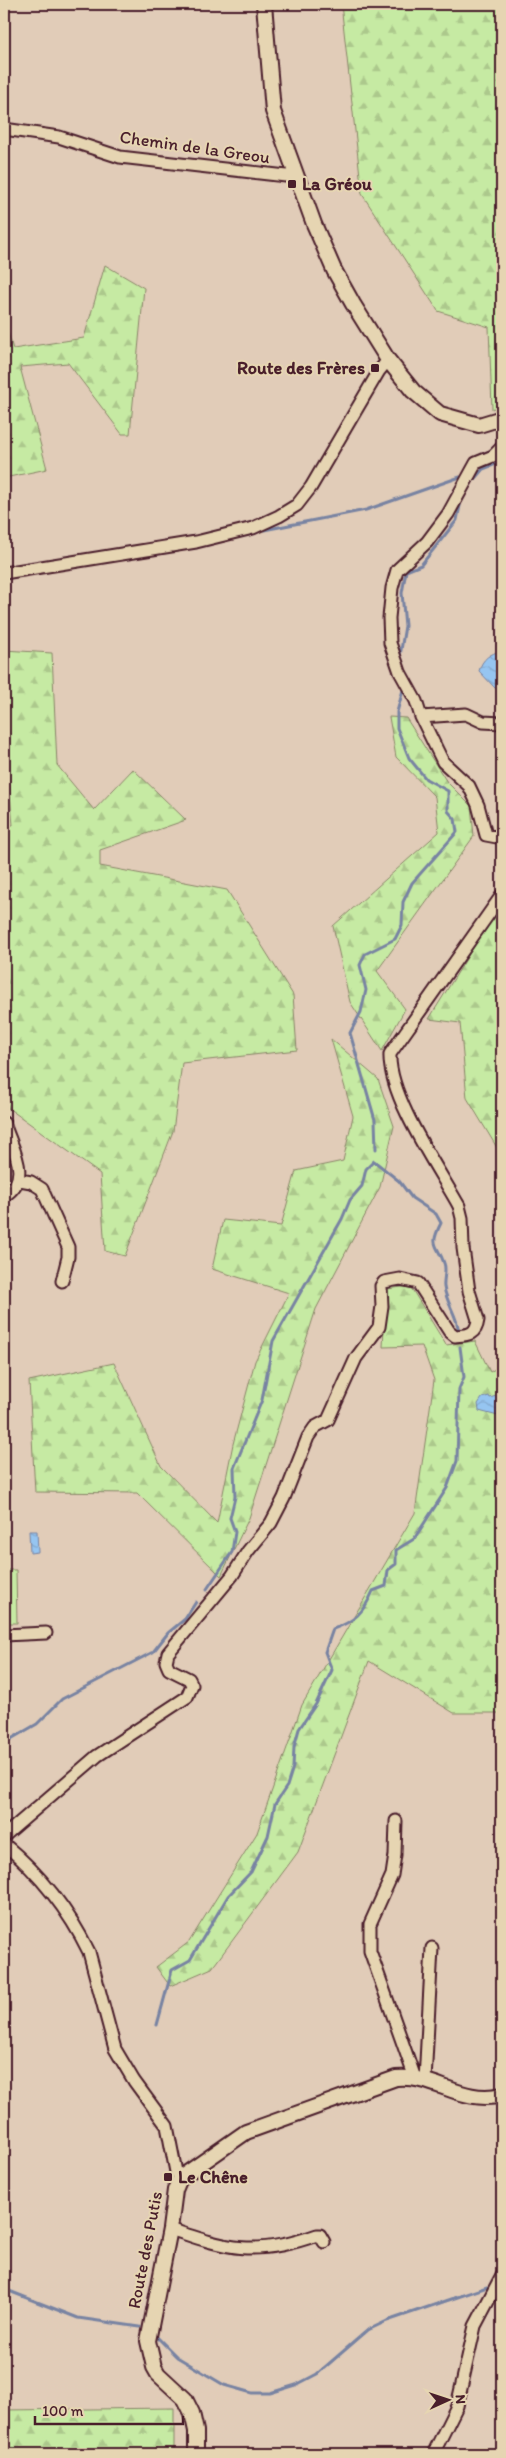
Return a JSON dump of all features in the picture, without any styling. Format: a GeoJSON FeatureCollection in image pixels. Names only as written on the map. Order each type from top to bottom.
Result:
{"type":"FeatureCollection","features":[{"type":"Feature","properties":{"kind":"street"},"geometry":{"type":"LineString","coordinates":[[264,4],[267,23],[270,98],[276,122],[295,175],[334,270],[388,360],[413,391],[440,414],[479,425],[502,418]]}},
{"type":"Feature","properties":{"kind":"street","name":"Chemin de la Greou"},"geometry":{"type":"LineString","coordinates":[[4,129],[59,137],[120,157],[280,176],[295,175]]}},
{"type":"Feature","properties":{"kind":"street"},"geometry":{"type":"LineString","coordinates":[[4,573],[196,542],[253,528],[279,516],[297,505],[311,487],[379,371],[388,360]]}},
{"type":"Feature","properties":{"kind":"street"},"geometry":{"type":"LineString","coordinates":[[502,447],[493,456],[476,464],[448,514],[427,542],[397,570],[391,596],[389,618],[390,643],[400,672],[416,701],[421,717],[443,762],[469,786],[486,835],[502,838]]}},
{"type":"Feature","properties":{"kind":"street"},"geometry":{"type":"LineString","coordinates":[[421,717],[466,714],[483,722],[502,723]]}},
{"type":"Feature","properties":{"kind":"street"},"geometry":{"type":"LineString","coordinates":[[4,1836],[97,1756],[187,1697],[192,1685],[189,1679],[169,1669],[166,1662],[168,1653],[232,1576],[278,1511],[308,1437],[315,1427],[328,1420],[356,1358],[379,1328],[382,1306],[381,1286],[384,1282],[400,1279],[418,1283],[448,1331],[455,1336],[466,1336],[473,1333],[477,1328],[478,1320],[469,1291],[466,1272],[462,1218],[459,1206],[403,1107],[392,1073],[390,1054],[502,895]]}},
{"type":"Feature","properties":{"kind":"street"},"geometry":{"type":"LineString","coordinates":[[4,1123],[20,1174],[20,1180],[4,1196]]}},
{"type":"Feature","properties":{"kind":"street"},"geometry":{"type":"LineString","coordinates":[[20,1180],[31,1182],[42,1189],[68,1247],[68,1257],[62,1281]]}},
{"type":"Feature","properties":{"kind":"street"},"geometry":{"type":"LineString","coordinates":[[4,1635],[46,1633]]}},
{"type":"Feature","properties":{"kind":"street"},"geometry":{"type":"LineString","coordinates":[[396,1821],[395,1855],[392,1875],[370,1924],[370,1951],[420,2079]]}},
{"type":"Feature","properties":{"kind":"street"},"geometry":{"type":"LineString","coordinates":[[4,1844],[22,1859],[46,1886],[83,1939],[92,1960],[115,2049],[134,2081],[167,2126],[176,2172],[180,2178]]}},
{"type":"Feature","properties":{"kind":"street"},"geometry":{"type":"LineString","coordinates":[[420,2079],[432,1948]]}},
{"type":"Feature","properties":{"kind":"street","name":"Route des Putis"},"geometry":{"type":"LineString","coordinates":[[196,2454],[196,2431],[192,2413],[185,2400],[158,2374],[150,2356],[148,2341],[170,2229],[174,2190],[180,2178],[246,2132],[396,2078],[420,2079],[471,2097],[502,2094]]}},
{"type":"Feature","properties":{"kind":"street"},"geometry":{"type":"LineString","coordinates":[[170,2229],[232,2248],[271,2247],[316,2235],[320,2236],[324,2242]]}},
{"type":"Feature","properties":{"kind":"street"},"geometry":{"type":"LineString","coordinates":[[433,2454],[457,2406],[475,2326],[502,2275]]}},
{"type":"Feature","properties":{"kind":"green space"},"geometry":{"type":"Polygon","coordinates":[[[341,4],[502,4],[502,404],[492,409],[489,327],[438,311],[362,194],[341,4]]]}},
{"type":"Feature","properties":{"kind":"green space"},"geometry":{"type":"Polygon","coordinates":[[[105,265],[144,288],[130,434],[122,434],[68,363],[20,367],[47,469],[4,478],[4,319],[13,349],[84,338],[105,265]]]}},
{"type":"Feature","properties":{"kind":"green space"},"geometry":{"type":"Polygon","coordinates":[[[4,650],[52,653],[57,765],[94,810],[133,769],[186,820],[100,850],[100,866],[227,890],[293,995],[297,1050],[182,1063],[173,1131],[125,1256],[105,1251],[100,1174],[8,1108],[4,1091],[4,825],[13,825],[4,732],[4,650]]]}},
{"type":"Feature","properties":{"kind":"green space"},"geometry":{"type":"Polygon","coordinates":[[[389,717],[406,718],[447,782],[471,806],[474,836],[377,971],[405,1009],[382,1051],[350,1002],[333,926],[439,832],[435,797],[396,757],[389,717]]]}},
{"type":"Feature","properties":{"kind":"green space"},"geometry":{"type":"Polygon","coordinates":[[[502,901],[502,1156],[467,1098],[460,1023],[429,1019],[502,901]]]}},
{"type":"Feature","properties":{"kind":"green space"},"geometry":{"type":"Polygon","coordinates":[[[331,1039],[378,1079],[394,1126],[380,1187],[316,1309],[249,1518],[221,1576],[137,1493],[35,1492],[29,1381],[114,1363],[161,1466],[217,1523],[233,1444],[255,1361],[289,1293],[212,1269],[223,1220],[281,1226],[296,1171],[343,1161],[353,1116],[331,1039]]]}},
{"type":"Feature","properties":{"kind":"green space"},"geometry":{"type":"Polygon","coordinates":[[[410,1286],[446,1345],[475,1341],[490,1372],[502,1365],[502,1713],[454,1713],[369,1661],[298,1852],[212,1968],[170,1986],[156,1967],[189,1942],[257,1833],[302,1705],[415,1513],[434,1380],[422,1346],[383,1347],[386,1289],[410,1286]]]}},
{"type":"Feature","properties":{"kind":"green space"},"geometry":{"type":"Polygon","coordinates":[[[4,1570],[16,1570],[17,1623],[4,1623],[4,1570]]]}},
{"type":"Feature","properties":{"kind":"green space"},"geometry":{"type":"Polygon","coordinates":[[[174,2408],[174,2454],[4,2454],[4,2410],[174,2408]]]}},
{"type":"Feature","properties":{"kind":"water"},"geometry":{"type":"Polygon","coordinates":[[[502,651],[502,689],[495,688],[479,671],[487,657],[502,651]]]}},
{"type":"Feature","properties":{"kind":"water"},"geometry":{"type":"Polygon","coordinates":[[[502,1374],[501,1414],[498,1416],[479,1411],[478,1404],[482,1398],[496,1396],[499,1389],[496,1376],[502,1374]]]}},
{"type":"Feature","properties":{"kind":"water"},"geometry":{"type":"Polygon","coordinates":[[[29,1531],[37,1531],[38,1552],[30,1553],[29,1531]]]}},
{"type":"Feature","properties":{"kind":"waterway"},"geometry":{"type":"LineString","coordinates":[[471,483],[483,469],[496,464]]}},
{"type":"Feature","properties":{"kind":"waterway"},"geometry":{"type":"LineString","coordinates":[[264,530],[366,510],[460,477]]}},
{"type":"Feature","properties":{"kind":"waterway"},"geometry":{"type":"LineString","coordinates":[[403,663],[400,656],[405,626],[402,593],[406,571],[421,565],[457,520],[461,501]]}},
{"type":"Feature","properties":{"kind":"waterway"},"geometry":{"type":"LineString","coordinates":[[376,1149],[375,1120],[350,1033],[361,1012],[366,990],[360,965],[365,954],[395,939],[402,925],[403,902],[412,883],[457,832],[455,819],[448,811],[448,791],[426,779],[409,758],[397,728],[397,712],[403,690]]}},
{"type":"Feature","properties":{"kind":"waterway"},"geometry":{"type":"LineString","coordinates":[[207,1589],[232,1552],[235,1532],[230,1518],[235,1497],[234,1468],[262,1400],[273,1341],[342,1219],[350,1200],[362,1186],[366,1169],[374,1161],[399,1181],[412,1198],[436,1214],[441,1223],[435,1237],[435,1244],[445,1266],[445,1293],[459,1332]]}},
{"type":"Feature","properties":{"kind":"waterway"},"geometry":{"type":"LineString","coordinates":[[157,2025],[172,1970],[190,1960],[228,1896],[251,1872],[268,1836],[275,1804],[287,1786],[293,1767],[294,1747],[299,1729],[316,1704],[332,1670],[325,1652],[333,1629],[347,1623],[358,1615],[373,1591],[386,1586],[388,1570],[396,1564],[396,1550],[414,1539],[447,1488],[457,1461],[459,1389],[464,1377],[460,1347]]}},
{"type":"Feature","properties":{"kind":"waterway"},"geometry":{"type":"LineString","coordinates":[[4,1743],[37,1724],[62,1699],[153,1652],[168,1633],[185,1619],[196,1602]]}},
{"type":"Feature","properties":{"kind":"waterway"},"geometry":{"type":"LineString","coordinates":[[155,2335],[177,2357],[224,2385],[252,2393],[270,2393],[296,2385],[317,2374],[368,2330],[387,2321],[487,2287]]}},
{"type":"Feature","properties":{"kind":"waterway"},"geometry":{"type":"LineString","coordinates":[[4,2289],[78,2318],[140,2327]]}},
{"type":"Feature","properties":{"kind":"place","name":"La Gréou"},"geometry":{"type":"Point","coordinates":[292,184]}},
{"type":"Feature","properties":{"kind":"place","name":"Route des Frères"},"geometry":{"type":"Point","coordinates":[375,368]}},
{"type":"Feature","properties":{"kind":"place","name":"Le Chêne"},"geometry":{"type":"Point","coordinates":[168,2177]}}]}
